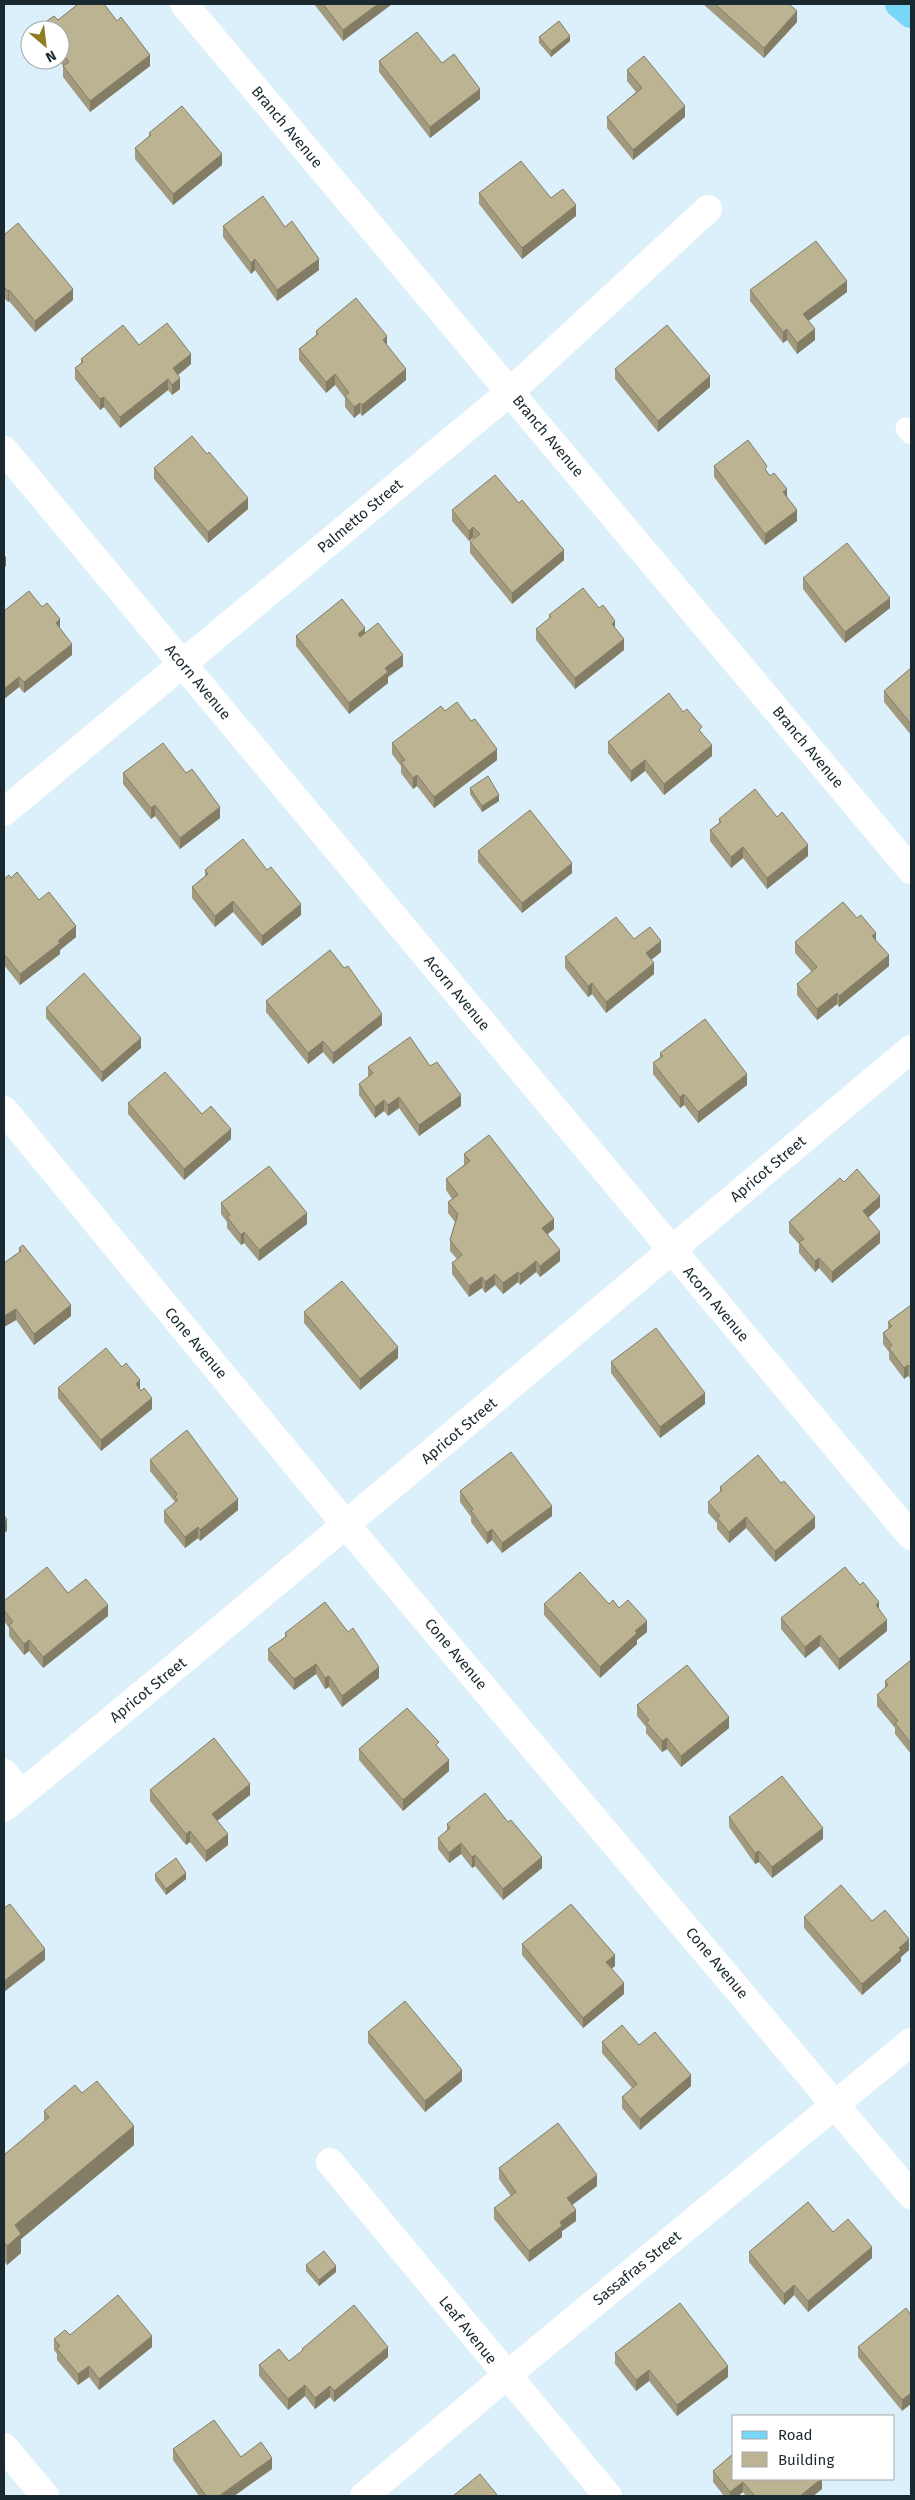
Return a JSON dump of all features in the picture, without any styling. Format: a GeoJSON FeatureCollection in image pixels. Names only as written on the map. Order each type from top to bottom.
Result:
{"type":"FeatureCollection","features":[{"type":"Feature","properties":{"kind":"main road"},"geometry":{"type":"LineString","coordinates":[[899,4],[911,14]]}},
{"type":"Feature","properties":{"kind":"street","name":"Branch Avenue"},"geometry":{"type":"LineString","coordinates":[[184,4],[511,391],[911,870]]}},
{"type":"Feature","properties":{"kind":"street","name":"Palmetto Street"},"geometry":{"type":"LineString","coordinates":[[4,812],[511,391],[708,209]]}},
{"type":"Feature","properties":{"kind":"street","name":"Acorn Avenue"},"geometry":{"type":"LineString","coordinates":[[4,450],[911,1536]]}},
{"type":"Feature","properties":{"kind":"street","name":"Apricot Street"},"geometry":{"type":"LineString","coordinates":[[12,1801],[347,1526],[671,1250],[911,1049]]}},
{"type":"Feature","properties":{"kind":"street","name":"Cone Avenue"},"geometry":{"type":"LineString","coordinates":[[4,1110],[347,1526],[911,2195]]}},
{"type":"Feature","properties":{"kind":"street"},"geometry":{"type":"LineString","coordinates":[[4,1773],[12,1801]]}},
{"type":"Feature","properties":{"kind":"street","name":"Sassafras Street"},"geometry":{"type":"LineString","coordinates":[[364,2496],[506,2376],[911,2042]]}},
{"type":"Feature","properties":{"kind":"street","name":"Leaf Avenue"},"geometry":{"type":"LineString","coordinates":[[330,2162],[506,2376],[608,2496]]}},
{"type":"Feature","properties":{"kind":"street"},"geometry":{"type":"LineString","coordinates":[[4,2447],[45,2496]]}},
{"type":"Feature","properties":{"kind":"building"},"geometry":{"type":"Polygon","coordinates":[[[78,4],[104,4],[117,21],[121,17],[150,55],[90,101],[66,70],[70,70],[70,20],[58,20],[78,4]]]}},
{"type":"Feature","properties":{"kind":"building"},"geometry":{"type":"Polygon","coordinates":[[[323,4],[378,4],[343,30],[323,4]]]}},
{"type":"Feature","properties":{"kind":"building"},"geometry":{"type":"Polygon","coordinates":[[[715,4],[789,4],[797,11],[764,48],[715,4]]]}},
{"type":"Feature","properties":{"kind":"building"},"geometry":{"type":"Polygon","coordinates":[[[54,16],[58,20],[48,20],[54,16]]]}},
{"type":"Feature","properties":{"kind":"building"},"geometry":{"type":"Polygon","coordinates":[[[559,21],[570,36],[551,51],[539,37],[559,21]]]}},
{"type":"Feature","properties":{"kind":"building"},"geometry":{"type":"Polygon","coordinates":[[[417,32],[442,63],[454,54],[480,89],[430,127],[379,61],[417,32]]]}},
{"type":"Feature","properties":{"kind":"building"},"geometry":{"type":"Polygon","coordinates":[[[644,56],[685,106],[633,150],[607,117],[642,88],[627,70],[644,56]]]}},
{"type":"Feature","properties":{"kind":"building"},"geometry":{"type":"Polygon","coordinates":[[[182,106],[222,154],[173,194],[135,148],[151,135],[149,133],[182,106]]]}},
{"type":"Feature","properties":{"kind":"building"},"geometry":{"type":"Polygon","coordinates":[[[521,161],[551,198],[563,189],[576,205],[522,248],[479,193],[521,161]]]}},
{"type":"Feature","properties":{"kind":"building"},"geometry":{"type":"Polygon","coordinates":[[[263,196],[285,227],[292,221],[319,259],[277,290],[255,259],[251,263],[223,226],[263,196]]]}},
{"type":"Feature","properties":{"kind":"building"},"geometry":{"type":"Polygon","coordinates":[[[18,223],[73,289],[35,321],[9,290],[4,287],[4,235],[18,223]]]}},
{"type":"Feature","properties":{"kind":"building"},"geometry":{"type":"Polygon","coordinates":[[[816,241],[847,281],[803,314],[815,329],[797,343],[787,329],[783,332],[750,290],[816,241]]]}},
{"type":"Feature","properties":{"kind":"building"},"geometry":{"type":"Polygon","coordinates":[[[356,298],[387,336],[383,340],[406,369],[362,405],[360,403],[354,407],[345,396],[349,393],[335,374],[326,382],[299,349],[318,334],[316,331],[356,298]]]}},
{"type":"Feature","properties":{"kind":"building"},"geometry":{"type":"Polygon","coordinates":[[[167,323],[191,354],[173,368],[180,378],[172,385],[168,379],[120,417],[104,397],[100,399],[75,368],[83,362],[81,359],[123,325],[139,345],[167,323]]]}},
{"type":"Feature","properties":{"kind":"building"},"geometry":{"type":"Polygon","coordinates":[[[667,325],[710,376],[658,421],[615,369],[667,325]]]}},
{"type":"Feature","properties":{"kind":"building"},"geometry":{"type":"Polygon","coordinates":[[[192,436],[207,454],[209,452],[248,498],[208,532],[154,468],[192,436]]]}},
{"type":"Feature","properties":{"kind":"building"},"geometry":{"type":"Polygon","coordinates":[[[748,440],[767,466],[765,469],[770,476],[774,473],[787,489],[783,492],[797,510],[765,534],[714,466],[748,440]]]}},
{"type":"Feature","properties":{"kind":"building"},"geometry":{"type":"Polygon","coordinates":[[[495,475],[519,503],[522,500],[564,550],[512,593],[470,542],[480,534],[473,527],[469,531],[452,510],[495,475]]]}},
{"type":"Feature","properties":{"kind":"building"},"geometry":{"type":"Polygon","coordinates":[[[847,543],[890,598],[845,632],[803,578],[847,543]]]}},
{"type":"Feature","properties":{"kind":"building"},"geometry":{"type":"Polygon","coordinates":[[[583,588],[599,608],[603,605],[615,621],[612,624],[624,639],[575,678],[536,629],[551,617],[549,615],[583,588]]]}},
{"type":"Feature","properties":{"kind":"building"},"geometry":{"type":"Polygon","coordinates":[[[29,591],[42,607],[47,603],[60,619],[56,623],[72,644],[24,682],[19,677],[4,689],[4,611],[29,591]]]}},
{"type":"Feature","properties":{"kind":"building"},"geometry":{"type":"Polygon","coordinates":[[[342,599],[365,628],[358,634],[360,637],[378,623],[403,655],[385,668],[388,672],[349,703],[296,636],[342,599]]]}},
{"type":"Feature","properties":{"kind":"building"},"geometry":{"type":"Polygon","coordinates":[[[911,668],[911,724],[884,691],[911,668]]]}},
{"type":"Feature","properties":{"kind":"building"},"geometry":{"type":"Polygon","coordinates":[[[669,693],[683,712],[687,709],[702,727],[699,730],[712,745],[664,784],[645,760],[631,771],[608,742],[669,693]]]}},
{"type":"Feature","properties":{"kind":"building"},"geometry":{"type":"Polygon","coordinates":[[[457,702],[471,721],[475,719],[497,749],[434,797],[417,775],[413,778],[401,762],[405,760],[392,743],[441,706],[445,711],[457,702]]]}},
{"type":"Feature","properties":{"kind":"building"},"geometry":{"type":"Polygon","coordinates":[[[163,743],[186,773],[192,769],[220,807],[180,838],[155,805],[151,808],[123,773],[163,743]]]}},
{"type":"Feature","properties":{"kind":"building"},"geometry":{"type":"Polygon","coordinates":[[[488,776],[499,795],[482,806],[470,788],[488,776]]]}},
{"type":"Feature","properties":{"kind":"building"},"geometry":{"type":"Polygon","coordinates":[[[755,789],[777,817],[782,812],[808,845],[767,878],[743,847],[731,857],[710,830],[721,822],[719,819],[755,789]]]}},
{"type":"Feature","properties":{"kind":"building"},"geometry":{"type":"Polygon","coordinates":[[[530,810],[572,863],[522,903],[478,851],[530,810]]]}},
{"type":"Feature","properties":{"kind":"building"},"geometry":{"type":"Polygon","coordinates":[[[243,839],[267,870],[271,867],[301,904],[262,936],[233,901],[215,916],[192,887],[208,874],[205,870],[243,839]]]}},
{"type":"Feature","properties":{"kind":"building"},"geometry":{"type":"Polygon","coordinates":[[[17,872],[39,900],[49,892],[76,926],[58,941],[60,943],[20,974],[4,954],[4,879],[9,875],[11,878],[17,872]]]}},
{"type":"Feature","properties":{"kind":"building"},"geometry":{"type":"Polygon","coordinates":[[[843,902],[857,918],[861,915],[876,933],[872,936],[889,955],[839,996],[837,993],[817,1009],[797,984],[817,967],[795,942],[843,902]]]}},
{"type":"Feature","properties":{"kind":"building"},"geometry":{"type":"Polygon","coordinates":[[[616,917],[634,939],[650,927],[661,941],[646,953],[654,963],[606,1002],[592,983],[588,986],[565,957],[616,917]]]}},
{"type":"Feature","properties":{"kind":"building"},"geometry":{"type":"Polygon","coordinates":[[[330,950],[344,968],[348,966],[382,1014],[333,1053],[323,1041],[308,1053],[266,1001],[330,950]]]}},
{"type":"Feature","properties":{"kind":"building"},"geometry":{"type":"Polygon","coordinates":[[[84,973],[141,1038],[102,1072],[46,1008],[84,973]]]}},
{"type":"Feature","properties":{"kind":"building"},"geometry":{"type":"Polygon","coordinates":[[[705,1019],[747,1074],[698,1112],[684,1094],[680,1097],[653,1063],[663,1056],[660,1053],[705,1019]]]}},
{"type":"Feature","properties":{"kind":"building"},"geometry":{"type":"Polygon","coordinates":[[[410,1037],[430,1066],[437,1062],[461,1095],[419,1125],[399,1097],[388,1105],[384,1100],[375,1107],[359,1084],[373,1073],[368,1067],[410,1037]]]}},
{"type":"Feature","properties":{"kind":"building"},"geometry":{"type":"Polygon","coordinates":[[[165,1072],[202,1114],[211,1106],[231,1129],[184,1169],[128,1103],[165,1072]]]}},
{"type":"Feature","properties":{"kind":"building"},"geometry":{"type":"Polygon","coordinates":[[[489,1135],[554,1219],[542,1228],[560,1250],[540,1266],[536,1261],[520,1274],[518,1272],[503,1283],[495,1274],[485,1282],[482,1277],[469,1286],[452,1263],[462,1255],[450,1240],[458,1214],[448,1202],[458,1195],[446,1179],[470,1161],[464,1154],[489,1135]]]}},
{"type":"Feature","properties":{"kind":"building"},"geometry":{"type":"Polygon","coordinates":[[[269,1166],[307,1213],[259,1250],[244,1232],[241,1235],[227,1217],[230,1215],[221,1203],[269,1166]]]}},
{"type":"Feature","properties":{"kind":"building"},"geometry":{"type":"Polygon","coordinates":[[[857,1169],[880,1196],[863,1211],[880,1232],[832,1272],[819,1258],[815,1261],[799,1242],[804,1239],[789,1222],[840,1178],[844,1182],[857,1169]]]}},
{"type":"Feature","properties":{"kind":"building"},"geometry":{"type":"Polygon","coordinates":[[[23,1245],[71,1305],[34,1334],[16,1309],[4,1316],[4,1263],[21,1251],[19,1248],[23,1245]]]}},
{"type":"Feature","properties":{"kind":"building"},"geometry":{"type":"Polygon","coordinates":[[[342,1281],[398,1347],[360,1379],[304,1312],[342,1281]]]}},
{"type":"Feature","properties":{"kind":"building"},"geometry":{"type":"Polygon","coordinates":[[[911,1305],[911,1368],[908,1365],[904,1368],[889,1348],[892,1345],[883,1333],[892,1326],[888,1322],[911,1305]]]}},
{"type":"Feature","properties":{"kind":"building"},"geometry":{"type":"Polygon","coordinates":[[[656,1328],[705,1393],[660,1427],[611,1362],[656,1328]]]}},
{"type":"Feature","properties":{"kind":"building"},"geometry":{"type":"Polygon","coordinates":[[[106,1348],[122,1367],[126,1363],[140,1380],[136,1384],[141,1391],[144,1388],[152,1398],[101,1440],[58,1388],[106,1348]]]}},
{"type":"Feature","properties":{"kind":"building"},"geometry":{"type":"Polygon","coordinates":[[[187,1430],[238,1499],[200,1530],[198,1527],[185,1537],[164,1511],[178,1500],[175,1497],[177,1494],[150,1460],[187,1430]]]}},
{"type":"Feature","properties":{"kind":"building"},"geometry":{"type":"Polygon","coordinates":[[[511,1452],[552,1506],[502,1543],[492,1529],[487,1533],[471,1511],[473,1509],[460,1491],[511,1452]]]}},
{"type":"Feature","properties":{"kind":"building"},"geometry":{"type":"Polygon","coordinates":[[[758,1455],[781,1483],[784,1481],[815,1517],[775,1551],[746,1517],[729,1532],[717,1518],[720,1516],[708,1502],[722,1490],[720,1487],[758,1455]]]}},
{"type":"Feature","properties":{"kind":"building"},"geometry":{"type":"Polygon","coordinates":[[[47,1567],[68,1593],[86,1579],[108,1605],[43,1657],[29,1640],[24,1644],[9,1625],[13,1622],[4,1610],[4,1601],[47,1567]]]}},
{"type":"Feature","properties":{"kind":"building"},"geometry":{"type":"Polygon","coordinates":[[[845,1567],[860,1585],[863,1582],[879,1602],[876,1605],[887,1620],[839,1659],[820,1635],[805,1647],[781,1618],[845,1567]]]}},
{"type":"Feature","properties":{"kind":"building"},"geometry":{"type":"Polygon","coordinates":[[[580,1572],[609,1604],[613,1600],[619,1608],[628,1600],[647,1621],[635,1631],[637,1633],[600,1667],[544,1604],[580,1572]]]}},
{"type":"Feature","properties":{"kind":"building"},"geometry":{"type":"Polygon","coordinates":[[[325,1602],[348,1632],[353,1628],[379,1667],[342,1696],[329,1676],[325,1678],[316,1664],[294,1679],[268,1649],[287,1636],[285,1633],[325,1602]]]}},
{"type":"Feature","properties":{"kind":"building"},"geometry":{"type":"Polygon","coordinates":[[[911,1660],[911,1743],[895,1723],[898,1721],[877,1695],[888,1685],[885,1681],[911,1660]]]}},
{"type":"Feature","properties":{"kind":"building"},"geometry":{"type":"Polygon","coordinates":[[[687,1665],[729,1717],[681,1756],[667,1738],[662,1741],[646,1722],[649,1720],[637,1705],[687,1665]]]}},
{"type":"Feature","properties":{"kind":"building"},"geometry":{"type":"Polygon","coordinates":[[[407,1708],[439,1742],[436,1745],[449,1760],[403,1800],[359,1749],[407,1708]]]}},
{"type":"Feature","properties":{"kind":"building"},"geometry":{"type":"Polygon","coordinates":[[[214,1738],[250,1784],[212,1814],[228,1834],[206,1851],[190,1831],[186,1834],[150,1790],[214,1738]]]}},
{"type":"Feature","properties":{"kind":"building"},"geometry":{"type":"Polygon","coordinates":[[[782,1776],[823,1828],[772,1867],[759,1851],[755,1853],[729,1817],[782,1776]]]}},
{"type":"Feature","properties":{"kind":"building"},"geometry":{"type":"Polygon","coordinates":[[[485,1793],[508,1822],[511,1820],[542,1857],[503,1889],[475,1855],[472,1857],[461,1843],[449,1853],[438,1838],[450,1828],[447,1824],[485,1793]]]}},
{"type":"Feature","properties":{"kind":"building"},"geometry":{"type":"Polygon","coordinates":[[[176,1858],[186,1873],[166,1889],[155,1874],[176,1858]]]}},
{"type":"Feature","properties":{"kind":"building"},"geometry":{"type":"Polygon","coordinates":[[[841,1885],[872,1921],[885,1910],[909,1939],[899,1948],[901,1950],[862,1984],[804,1917],[841,1885]]]}},
{"type":"Feature","properties":{"kind":"building"},"geometry":{"type":"Polygon","coordinates":[[[10,1904],[45,1949],[4,1981],[4,1908],[10,1904]]]}},
{"type":"Feature","properties":{"kind":"building"},"geometry":{"type":"Polygon","coordinates":[[[571,1904],[615,1955],[606,1962],[624,1983],[583,2018],[522,1944],[571,1904]]]}},
{"type":"Feature","properties":{"kind":"building"},"geometry":{"type":"Polygon","coordinates":[[[405,2001],[462,2070],[425,2101],[368,2032],[405,2001]]]}},
{"type":"Feature","properties":{"kind":"building"},"geometry":{"type":"Polygon","coordinates":[[[622,2025],[639,2045],[655,2032],[691,2075],[640,2119],[622,2097],[637,2084],[602,2042],[622,2025]]]}},
{"type":"Feature","properties":{"kind":"building"},"geometry":{"type":"Polygon","coordinates":[[[97,2081],[134,2126],[15,2225],[21,2234],[7,2246],[4,2242],[4,2155],[49,2117],[44,2111],[75,2085],[82,2093],[97,2081]]]}},
{"type":"Feature","properties":{"kind":"building"},"geometry":{"type":"Polygon","coordinates":[[[558,2123],[597,2175],[567,2198],[576,2210],[560,2222],[562,2226],[529,2251],[494,2208],[516,2192],[499,2168],[558,2123]]]}},
{"type":"Feature","properties":{"kind":"building"},"geometry":{"type":"Polygon","coordinates":[[[808,2202],[833,2232],[848,2219],[872,2247],[808,2301],[794,2285],[784,2294],[749,2252],[808,2202]]]}},
{"type":"Feature","properties":{"kind":"building"},"geometry":{"type":"Polygon","coordinates":[[[324,2251],[336,2266],[319,2280],[306,2265],[324,2251]]]}},
{"type":"Feature","properties":{"kind":"building"},"geometry":{"type":"Polygon","coordinates":[[[118,2295],[152,2336],[99,2379],[89,2366],[78,2374],[57,2349],[60,2346],[54,2339],[65,2330],[70,2335],[118,2295]]]}},
{"type":"Feature","properties":{"kind":"building"},"geometry":{"type":"Polygon","coordinates":[[[680,2303],[728,2366],[677,2405],[649,2370],[636,2380],[615,2353],[680,2303]]]}},
{"type":"Feature","properties":{"kind":"building"},"geometry":{"type":"Polygon","coordinates":[[[354,2305],[388,2347],[334,2391],[330,2386],[315,2398],[305,2385],[288,2399],[259,2365],[279,2349],[289,2361],[354,2305]]]}},
{"type":"Feature","properties":{"kind":"building"},"geometry":{"type":"Polygon","coordinates":[[[906,2308],[911,2315],[911,2393],[902,2400],[858,2347],[906,2308]]]}},
{"type":"Feature","properties":{"kind":"building"},"geometry":{"type":"Polygon","coordinates":[[[214,2420],[241,2457],[261,2442],[272,2458],[219,2496],[206,2496],[173,2449],[214,2420]]]}},
{"type":"Feature","properties":{"kind":"building"},"geometry":{"type":"Polygon","coordinates":[[[732,2455],[732,2480],[820,2480],[800,2496],[755,2496],[743,2482],[730,2492],[713,2471],[732,2455]]]}},
{"type":"Feature","properties":{"kind":"building"},"geometry":{"type":"Polygon","coordinates":[[[480,2474],[498,2496],[453,2496],[480,2474]]]}}]}
